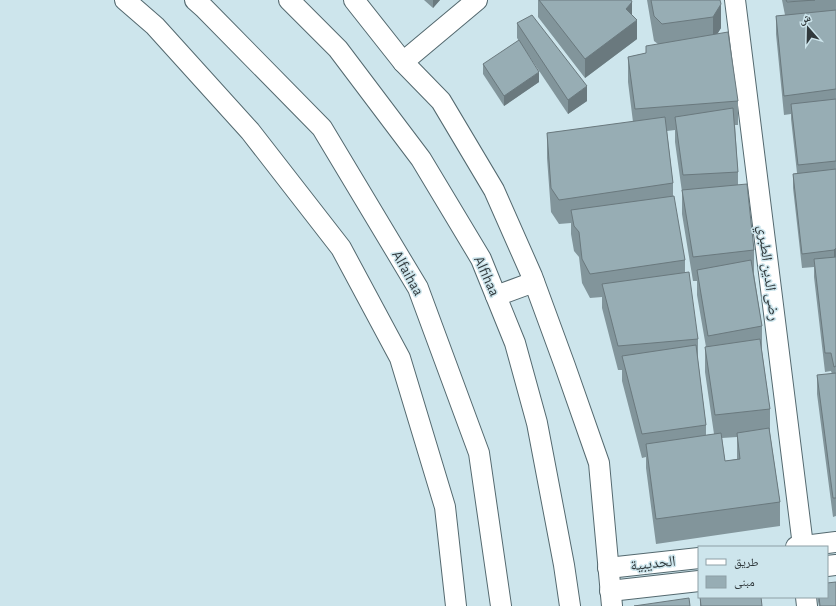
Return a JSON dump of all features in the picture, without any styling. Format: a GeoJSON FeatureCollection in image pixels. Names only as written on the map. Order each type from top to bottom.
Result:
{"type":"FeatureCollection","features":[{"type":"Feature","properties":{"kind":"street"},"geometry":{"type":"LineString","coordinates":[[125,0],[155,26],[250,131],[341,248],[400,358],[446,507],[456,606]]}},
{"type":"Feature","properties":{"kind":"street","name":"Alfihaa"},"geometry":{"type":"LineString","coordinates":[[289,0],[338,49],[421,159],[481,259],[515,342],[537,423],[564,565],[570,606]]}},
{"type":"Feature","properties":{"kind":"street"},"geometry":{"type":"LineString","coordinates":[[354,0],[403,62],[441,101],[494,190],[534,282],[599,463],[611,598]]}},
{"type":"Feature","properties":{"kind":"street"},"geometry":{"type":"LineString","coordinates":[[403,62],[477,0]]}},
{"type":"Feature","properties":{"kind":"street","name":"رضى الدين الطبري"},"geometry":{"type":"LineString","coordinates":[[734,0],[799,546]]}},
{"type":"Feature","properties":{"kind":"street","name":"Alfaihaa"},"geometry":{"type":"LineString","coordinates":[[197,1],[322,128],[418,288],[479,453],[502,606]]}},
{"type":"Feature","properties":{"kind":"street"},"geometry":{"type":"LineString","coordinates":[[496,296],[534,282]]}},
{"type":"Feature","properties":{"kind":"street"},"geometry":{"type":"LineString","coordinates":[[806,546],[836,542]]}},
{"type":"Feature","properties":{"kind":"street","name":"الحديبية"},"geometry":{"type":"LineString","coordinates":[[608,568],[698,558]]}},
{"type":"Feature","properties":{"kind":"street","name":"الحديبية"},"geometry":{"type":"LineString","coordinates":[[611,598],[698,581]]}},
{"type":"Feature","properties":{"kind":"building"},"geometry":{"type":"Polygon","coordinates":[[[539,0],[631,0],[632,2],[626,9],[637,20],[585,59],[539,0]]]}},
{"type":"Feature","properties":{"kind":"building"},"geometry":{"type":"Polygon","coordinates":[[[651,0],[720,0],[721,4],[713,17],[662,24],[654,16],[651,0]]]}},
{"type":"Feature","properties":{"kind":"building"},"geometry":{"type":"Polygon","coordinates":[[[786,0],[815,0],[787,2],[786,0]]]}},
{"type":"Feature","properties":{"kind":"building"},"geometry":{"type":"Polygon","coordinates":[[[836,10],[836,89],[784,96],[776,16],[836,10]]]}},
{"type":"Feature","properties":{"kind":"building"},"geometry":{"type":"Polygon","coordinates":[[[532,15],[587,86],[568,100],[517,23],[532,15]]]}},
{"type":"Feature","properties":{"kind":"building"},"geometry":{"type":"Polygon","coordinates":[[[728,32],[738,101],[635,109],[628,57],[646,53],[646,46],[728,32]]]}},
{"type":"Feature","properties":{"kind":"building"},"geometry":{"type":"Polygon","coordinates":[[[519,40],[539,72],[504,96],[483,64],[519,40]]]}},
{"type":"Feature","properties":{"kind":"building"},"geometry":{"type":"Polygon","coordinates":[[[836,99],[836,161],[798,165],[791,104],[836,99]]]}},
{"type":"Feature","properties":{"kind":"building"},"geometry":{"type":"Polygon","coordinates":[[[733,108],[738,172],[683,175],[675,117],[733,108]]]}},
{"type":"Feature","properties":{"kind":"building"},"geometry":{"type":"Polygon","coordinates":[[[665,117],[673,183],[559,200],[551,188],[547,133],[665,117]]]}},
{"type":"Feature","properties":{"kind":"building"},"geometry":{"type":"Polygon","coordinates":[[[836,169],[836,248],[834,250],[802,254],[793,174],[836,169]]]}},
{"type":"Feature","properties":{"kind":"building"},"geometry":{"type":"Polygon","coordinates":[[[747,184],[754,250],[693,257],[682,190],[747,184]]]}},
{"type":"Feature","properties":{"kind":"building"},"geometry":{"type":"Polygon","coordinates":[[[674,196],[685,260],[590,274],[582,259],[579,232],[574,226],[571,210],[674,196]]]}},
{"type":"Feature","properties":{"kind":"building"},"geometry":{"type":"Polygon","coordinates":[[[836,257],[836,366],[834,367],[831,353],[825,353],[814,259],[836,257]]]}},
{"type":"Feature","properties":{"kind":"building"},"geometry":{"type":"Polygon","coordinates":[[[751,260],[762,326],[708,336],[697,270],[751,260]]]}},
{"type":"Feature","properties":{"kind":"building"},"geometry":{"type":"Polygon","coordinates":[[[689,272],[698,339],[618,346],[602,284],[689,272]]]}},
{"type":"Feature","properties":{"kind":"building"},"geometry":{"type":"Polygon","coordinates":[[[760,339],[770,409],[715,415],[705,347],[760,339]]]}},
{"type":"Feature","properties":{"kind":"building"},"geometry":{"type":"Polygon","coordinates":[[[696,345],[706,425],[642,434],[622,356],[696,345]]]}},
{"type":"Feature","properties":{"kind":"building"},"geometry":{"type":"Polygon","coordinates":[[[836,373],[836,498],[833,498],[817,375],[836,373]]]}},
{"type":"Feature","properties":{"kind":"building"},"geometry":{"type":"Polygon","coordinates":[[[769,428],[780,502],[656,519],[646,444],[721,433],[725,461],[740,459],[737,433],[769,428]]]}},
{"type":"Feature","properties":{"kind":"building"},"geometry":{"type":"Polygon","coordinates":[[[836,582],[836,606],[820,606],[819,598],[828,598],[828,583],[836,582]]]}},
{"type":"Feature","properties":{"kind":"building"},"geometry":{"type":"Polygon","coordinates":[[[689,598],[690,606],[634,606],[689,598]]]}},
{"type":"Feature","properties":{"kind":"building"},"geometry":{"type":"Polygon","coordinates":[[[700,598],[761,598],[762,606],[701,606],[700,598]]]}}]}
